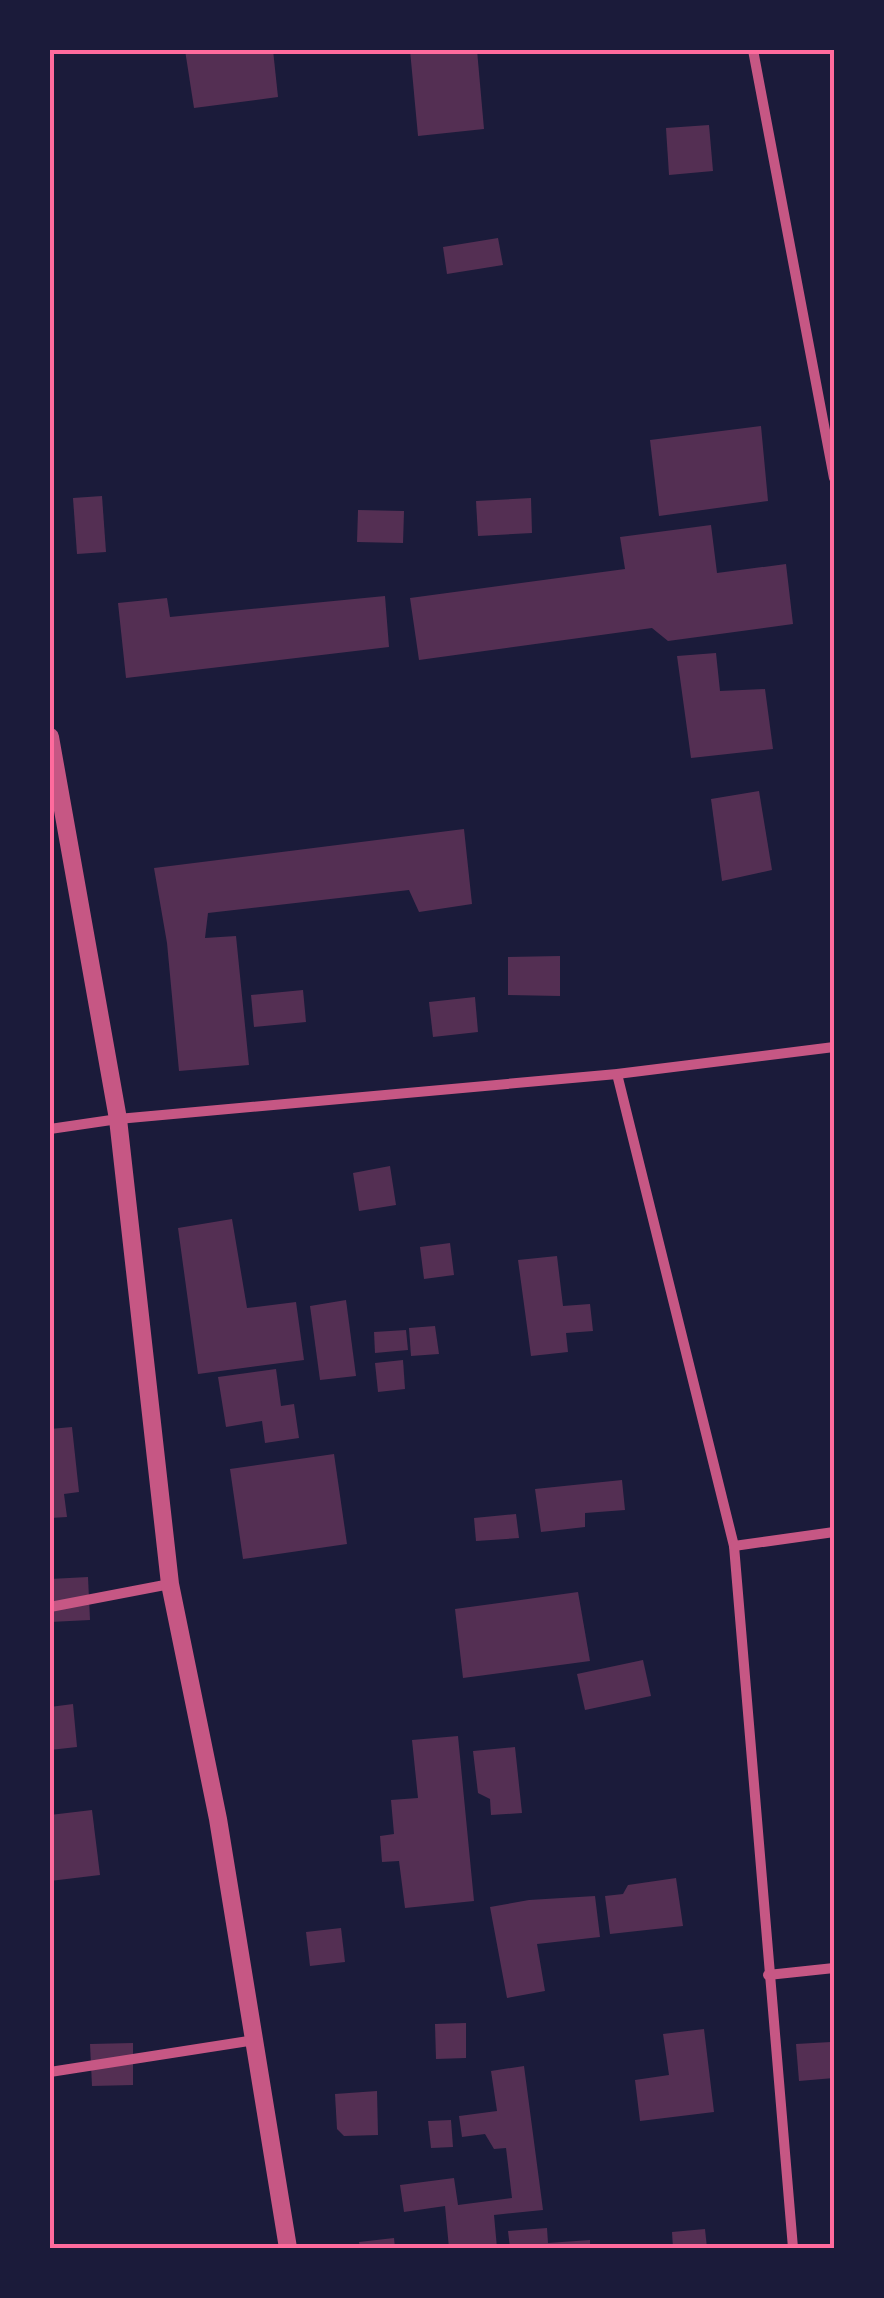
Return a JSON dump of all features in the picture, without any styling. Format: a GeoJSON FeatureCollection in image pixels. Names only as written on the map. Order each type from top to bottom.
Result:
{"type":"FeatureCollection","features":[{"type":"Feature","properties":{"kind":"street"},"geometry":{"type":"LineString","coordinates":[[752,50],[834,478]]}},
{"type":"Feature","properties":{"kind":"street"},"geometry":{"type":"LineString","coordinates":[[50,737],[118,1119],[170,1584],[218,1820],[288,2248]]}},
{"type":"Feature","properties":{"kind":"street"},"geometry":{"type":"LineString","coordinates":[[50,1129],[118,1119],[617,1074],[834,1047]]}},
{"type":"Feature","properties":{"kind":"street"},"geometry":{"type":"LineString","coordinates":[[617,1074],[734,1546],[793,2248]]}},
{"type":"Feature","properties":{"kind":"street"},"geometry":{"type":"LineString","coordinates":[[734,1546],[834,1532]]}},
{"type":"Feature","properties":{"kind":"street"},"geometry":{"type":"LineString","coordinates":[[50,1607],[170,1584]]}},
{"type":"Feature","properties":{"kind":"street"},"geometry":{"type":"LineString","coordinates":[[768,1975],[834,1968]]}},
{"type":"Feature","properties":{"kind":"street"},"geometry":{"type":"LineString","coordinates":[[50,2072],[255,2040]]}},
{"type":"Feature","properties":{"kind":"building"},"geometry":{"type":"Polygon","coordinates":[[[185,50],[273,50],[278,97],[194,108],[185,50]]]}},
{"type":"Feature","properties":{"kind":"building"},"geometry":{"type":"Polygon","coordinates":[[[410,50],[477,50],[484,129],[418,136],[410,50]]]}},
{"type":"Feature","properties":{"kind":"building"},"geometry":{"type":"Polygon","coordinates":[[[709,125],[713,171],[669,175],[666,128],[709,125]]]}},
{"type":"Feature","properties":{"kind":"building"},"geometry":{"type":"Polygon","coordinates":[[[498,238],[503,265],[447,274],[443,247],[498,238]]]}},
{"type":"Feature","properties":{"kind":"building"},"geometry":{"type":"Polygon","coordinates":[[[761,426],[768,501],[659,516],[650,440],[761,426]]]}},
{"type":"Feature","properties":{"kind":"building"},"geometry":{"type":"Polygon","coordinates":[[[102,496],[106,552],[77,554],[73,498],[102,496]]]}},
{"type":"Feature","properties":{"kind":"building"},"geometry":{"type":"Polygon","coordinates":[[[531,498],[532,533],[478,536],[476,501],[531,498]]]}},
{"type":"Feature","properties":{"kind":"building"},"geometry":{"type":"Polygon","coordinates":[[[358,510],[404,511],[403,543],[357,542],[358,510]]]}},
{"type":"Feature","properties":{"kind":"building"},"geometry":{"type":"Polygon","coordinates":[[[711,525],[717,573],[786,564],[793,624],[668,641],[652,628],[419,660],[410,598],[625,569],[620,537],[711,525]]]}},
{"type":"Feature","properties":{"kind":"building"},"geometry":{"type":"Polygon","coordinates":[[[385,596],[389,647],[126,678],[118,603],[167,598],[170,617],[385,596]]]}},
{"type":"Feature","properties":{"kind":"building"},"geometry":{"type":"Polygon","coordinates":[[[716,653],[720,691],[765,689],[773,749],[691,758],[677,656],[716,653]]]}},
{"type":"Feature","properties":{"kind":"building"},"geometry":{"type":"Polygon","coordinates":[[[759,791],[772,870],[722,881],[711,799],[759,791]]]}},
{"type":"Feature","properties":{"kind":"building"},"geometry":{"type":"Polygon","coordinates":[[[464,829],[472,904],[419,912],[409,890],[208,913],[205,938],[236,936],[249,1065],[179,1071],[167,943],[154,868],[464,829]]]}},
{"type":"Feature","properties":{"kind":"building"},"geometry":{"type":"Polygon","coordinates":[[[560,956],[560,996],[508,995],[508,957],[560,956]]]}},
{"type":"Feature","properties":{"kind":"building"},"geometry":{"type":"Polygon","coordinates":[[[303,990],[306,1022],[254,1027],[251,995],[303,990]]]}},
{"type":"Feature","properties":{"kind":"building"},"geometry":{"type":"Polygon","coordinates":[[[475,997],[478,1032],[433,1037],[429,1002],[475,997]]]}},
{"type":"Feature","properties":{"kind":"building"},"geometry":{"type":"Polygon","coordinates":[[[390,1166],[396,1205],[359,1211],[353,1173],[390,1166]]]}},
{"type":"Feature","properties":{"kind":"building"},"geometry":{"type":"Polygon","coordinates":[[[232,1219],[247,1308],[296,1302],[304,1360],[198,1374],[178,1228],[232,1219]]]}},
{"type":"Feature","properties":{"kind":"building"},"geometry":{"type":"Polygon","coordinates":[[[450,1243],[454,1275],[424,1279],[420,1247],[450,1243]]]}},
{"type":"Feature","properties":{"kind":"building"},"geometry":{"type":"Polygon","coordinates":[[[557,1256],[563,1306],[590,1304],[593,1331],[566,1333],[568,1352],[531,1356],[518,1260],[557,1256]]]}},
{"type":"Feature","properties":{"kind":"building"},"geometry":{"type":"Polygon","coordinates":[[[346,1300],[356,1376],[320,1380],[310,1306],[346,1300]]]}},
{"type":"Feature","properties":{"kind":"building"},"geometry":{"type":"Polygon","coordinates":[[[435,1326],[439,1354],[411,1356],[409,1328],[435,1326]]]}},
{"type":"Feature","properties":{"kind":"building"},"geometry":{"type":"Polygon","coordinates":[[[406,1330],[408,1350],[375,1353],[374,1332],[406,1330]]]}},
{"type":"Feature","properties":{"kind":"building"},"geometry":{"type":"Polygon","coordinates":[[[403,1360],[405,1389],[378,1392],[375,1363],[403,1360]]]}},
{"type":"Feature","properties":{"kind":"building"},"geometry":{"type":"Polygon","coordinates":[[[276,1369],[281,1406],[294,1404],[299,1438],[265,1443],[262,1421],[226,1427],[218,1377],[276,1369]]]}},
{"type":"Feature","properties":{"kind":"building"},"geometry":{"type":"Polygon","coordinates":[[[72,1427],[79,1492],[64,1494],[67,1517],[50,1518],[50,1429],[72,1427]]]}},
{"type":"Feature","properties":{"kind":"building"},"geometry":{"type":"Polygon","coordinates":[[[334,1454],[347,1544],[243,1559],[230,1469],[334,1454]]]}},
{"type":"Feature","properties":{"kind":"building"},"geometry":{"type":"Polygon","coordinates":[[[622,1480],[625,1510],[585,1513],[585,1527],[541,1532],[535,1489],[622,1480]]]}},
{"type":"Feature","properties":{"kind":"building"},"geometry":{"type":"Polygon","coordinates":[[[516,1514],[519,1538],[476,1541],[474,1518],[516,1514]]]}},
{"type":"Feature","properties":{"kind":"building"},"geometry":{"type":"Polygon","coordinates":[[[88,1577],[90,1620],[50,1622],[50,1579],[88,1577]]]}},
{"type":"Feature","properties":{"kind":"building"},"geometry":{"type":"Polygon","coordinates":[[[578,1592],[590,1661],[463,1678],[455,1609],[578,1592]]]}},
{"type":"Feature","properties":{"kind":"building"},"geometry":{"type":"Polygon","coordinates":[[[643,1660],[651,1696],[585,1710],[577,1674],[643,1660]]]}},
{"type":"Feature","properties":{"kind":"building"},"geometry":{"type":"Polygon","coordinates":[[[73,1704],[77,1747],[50,1750],[50,1707],[73,1704]]]}},
{"type":"Feature","properties":{"kind":"building"},"geometry":{"type":"Polygon","coordinates":[[[458,1736],[474,1901],[405,1908],[399,1861],[382,1862],[380,1836],[394,1834],[391,1800],[418,1798],[412,1740],[458,1736]]]}},
{"type":"Feature","properties":{"kind":"building"},"geometry":{"type":"Polygon","coordinates":[[[515,1747],[522,1813],[491,1815],[490,1799],[478,1793],[473,1751],[515,1747]]]}},
{"type":"Feature","properties":{"kind":"building"},"geometry":{"type":"Polygon","coordinates":[[[92,1810],[100,1875],[50,1881],[50,1815],[92,1810]]]}},
{"type":"Feature","properties":{"kind":"building"},"geometry":{"type":"Polygon","coordinates":[[[676,1878],[683,1926],[610,1934],[605,1896],[623,1894],[628,1885],[676,1878]]]}},
{"type":"Feature","properties":{"kind":"building"},"geometry":{"type":"Polygon","coordinates":[[[595,1896],[600,1937],[537,1944],[545,1991],[507,1998],[490,1907],[595,1896]]]}},
{"type":"Feature","properties":{"kind":"building"},"geometry":{"type":"Polygon","coordinates":[[[341,1928],[345,1962],[310,1966],[306,1932],[341,1928]]]}},
{"type":"Feature","properties":{"kind":"building"},"geometry":{"type":"Polygon","coordinates":[[[466,2023],[466,2058],[436,2059],[435,2024],[466,2023]]]}},
{"type":"Feature","properties":{"kind":"building"},"geometry":{"type":"Polygon","coordinates":[[[704,2029],[714,2112],[640,2121],[635,2080],[669,2075],[663,2034],[704,2029]]]}},
{"type":"Feature","properties":{"kind":"building"},"geometry":{"type":"Polygon","coordinates":[[[831,2042],[834,2078],[799,2081],[796,2044],[831,2042]]]}},
{"type":"Feature","properties":{"kind":"building"},"geometry":{"type":"Polygon","coordinates":[[[133,2043],[133,2085],[92,2086],[90,2044],[133,2043]]]}},
{"type":"Feature","properties":{"kind":"building"},"geometry":{"type":"Polygon","coordinates":[[[524,2066],[543,2210],[494,2215],[497,2248],[449,2248],[445,2206],[404,2212],[400,2185],[454,2178],[458,2205],[512,2198],[506,2148],[494,2149],[485,2134],[462,2137],[459,2116],[497,2111],[491,2071],[524,2066]]]}},
{"type":"Feature","properties":{"kind":"building"},"geometry":{"type":"Polygon","coordinates":[[[377,2091],[378,2135],[344,2136],[337,2129],[335,2094],[377,2091]]]}},
{"type":"Feature","properties":{"kind":"building"},"geometry":{"type":"Polygon","coordinates":[[[451,2120],[453,2147],[431,2148],[428,2121],[451,2120]]]}},
{"type":"Feature","properties":{"kind":"building"},"geometry":{"type":"Polygon","coordinates":[[[547,2228],[548,2243],[590,2240],[590,2248],[510,2248],[508,2231],[547,2228]]]}},
{"type":"Feature","properties":{"kind":"building"},"geometry":{"type":"Polygon","coordinates":[[[705,2229],[707,2248],[673,2248],[672,2232],[705,2229]]]}},
{"type":"Feature","properties":{"kind":"building"},"geometry":{"type":"Polygon","coordinates":[[[394,2238],[395,2248],[360,2248],[359,2242],[394,2238]]]}}]}
